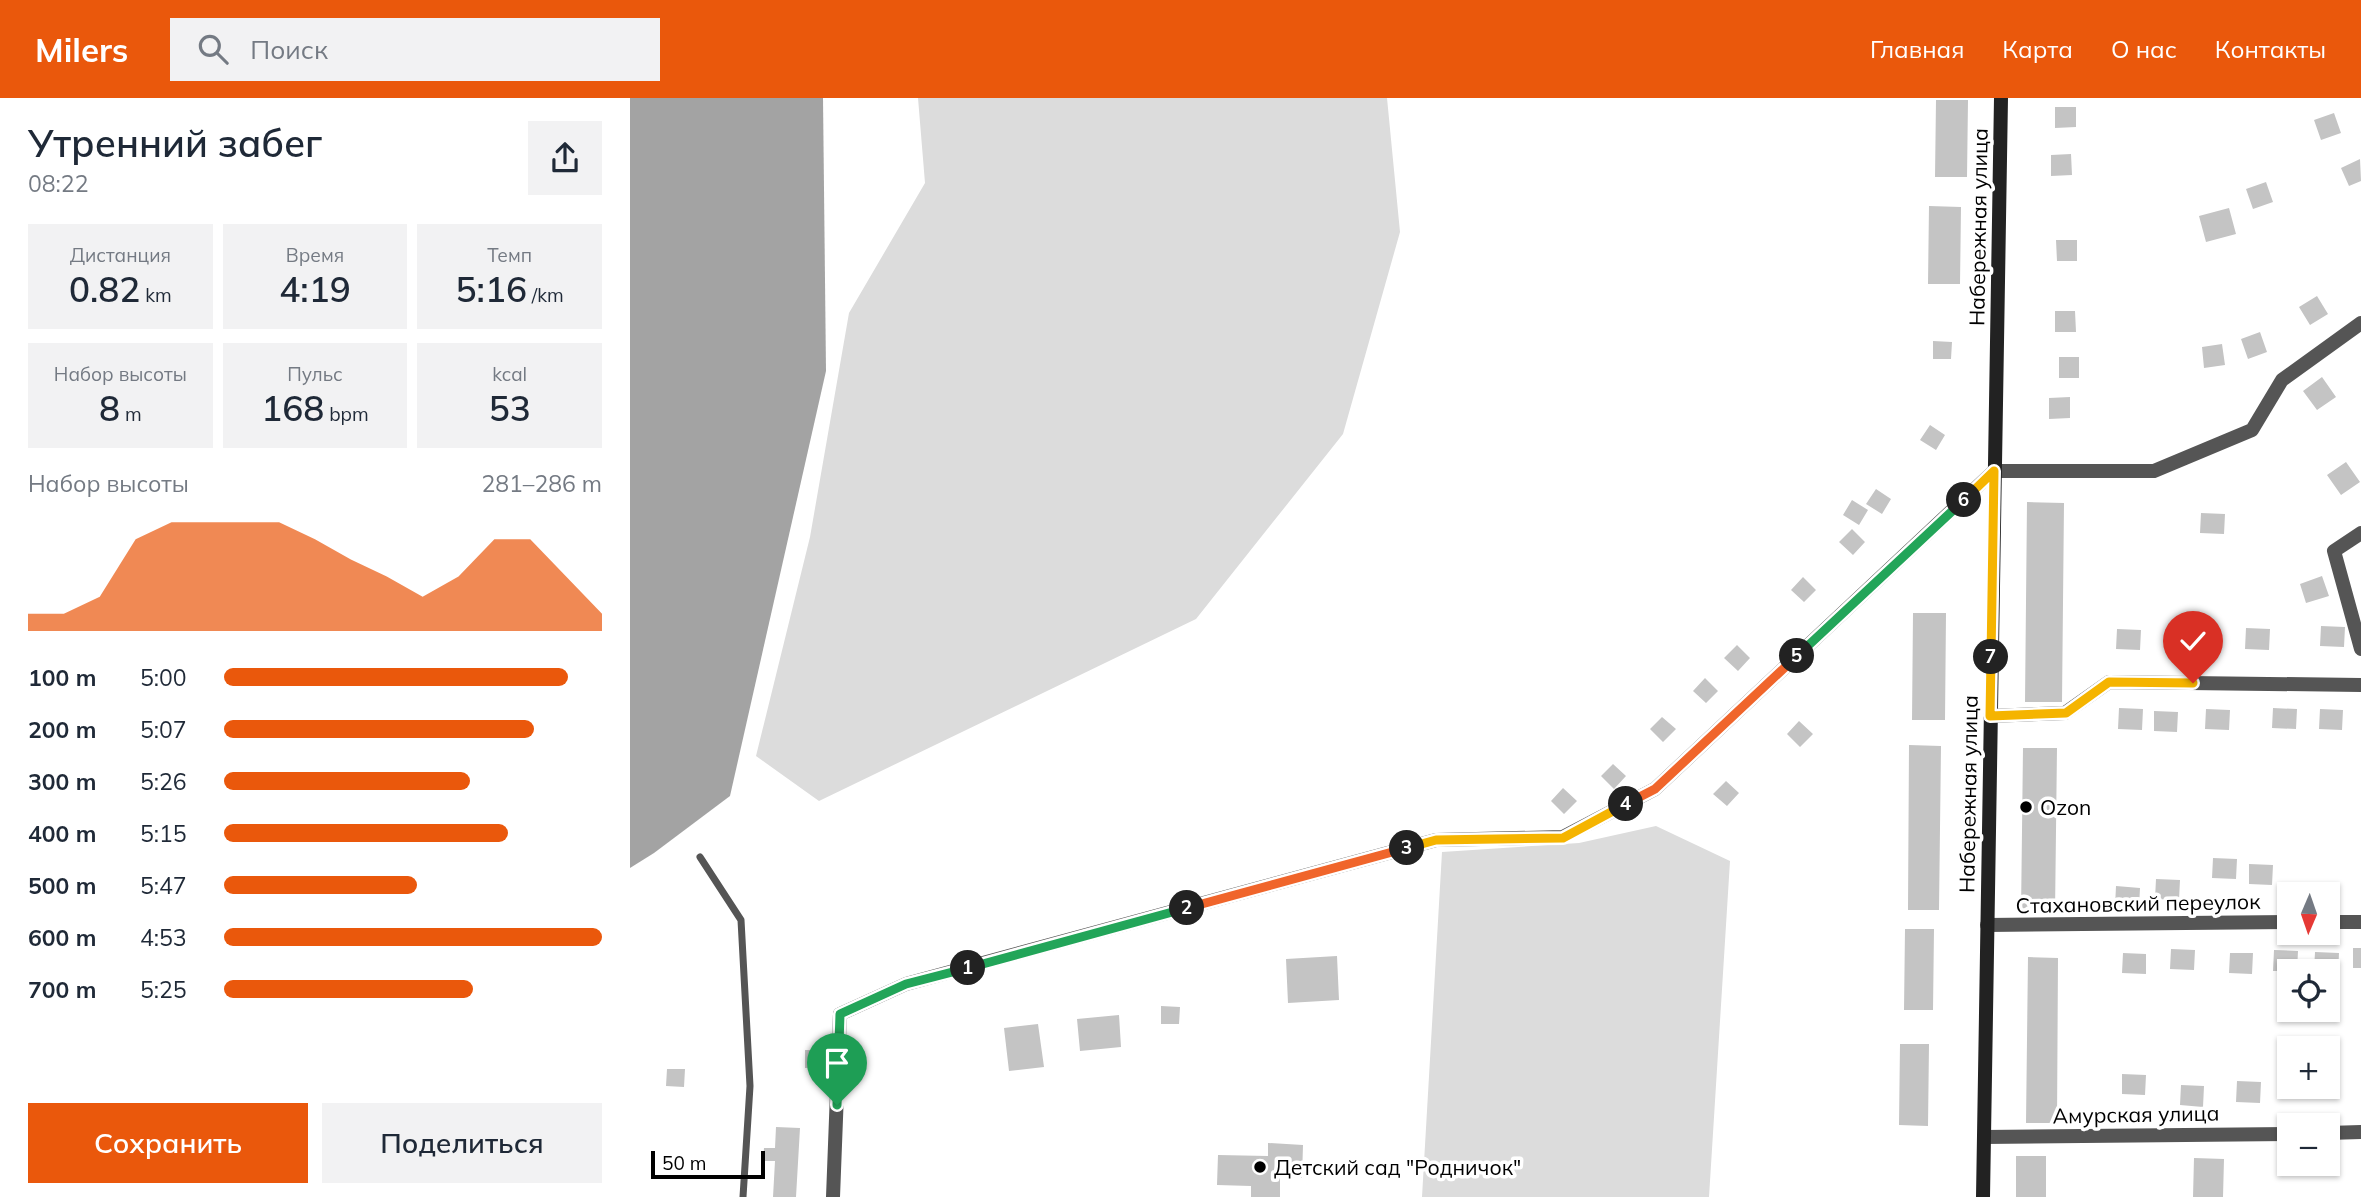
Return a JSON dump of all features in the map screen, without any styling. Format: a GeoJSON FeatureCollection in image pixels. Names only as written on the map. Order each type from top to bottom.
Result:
{"type":"FeatureCollection","features":[{"type":"Feature","properties":{"kind":"street","name":"Набережная улица"},"geometry":{"type":"LineString","coordinates":[[1983,1197],[2001,98]]}},
{"type":"Feature","properties":{"kind":"street"},"geometry":{"type":"LineString","coordinates":[[833,1197],[840,1014],[906,984],[1436,840],[1563,838],[1655,789],[1994,471],[2154,471],[2252,430],[2282,380],[2361,323]]}},
{"type":"Feature","properties":{"kind":"street"},"geometry":{"type":"LineString","coordinates":[[2361,533],[2334,551],[2361,649]]}},
{"type":"Feature","properties":{"kind":"street"},"geometry":{"type":"LineString","coordinates":[[1990,716],[2066,713],[2109,682],[2361,685]]}},
{"type":"Feature","properties":{"kind":"street","name":"Стахановский переулок"},"geometry":{"type":"LineString","coordinates":[[1987,925],[2277,922]]}},
{"type":"Feature","properties":{"kind":"street"},"geometry":{"type":"LineString","coordinates":[[2340,922],[2361,922]]}},
{"type":"Feature","properties":{"kind":"street"},"geometry":{"type":"LineString","coordinates":[[2340,1133],[2361,1132]]}},
{"type":"Feature","properties":{"kind":"street","name":"Амурская улица"},"geometry":{"type":"LineString","coordinates":[[1984,1137],[2277,1134]]}},
{"type":"Feature","properties":{"kind":"lane"},"geometry":{"type":"LineString","coordinates":[[700,857],[741,920],[750,1086],[743,1197]]}},
{"type":"Feature","properties":{"kind":"shaded area"},"geometry":{"type":"Polygon","coordinates":[[[630,98],[823,98],[826,371],[730,796],[630,868],[630,98]]]}},
{"type":"Feature","properties":{"kind":"shaded area"},"geometry":{"type":"Polygon","coordinates":[[[918,98],[1387,98],[1400,232],[1343,434],[1196,619],[819,801],[756,756],[810,537],[849,313],[925,183],[918,98]]]}},
{"type":"Feature","properties":{"kind":"shaded area"},"geometry":{"type":"Polygon","coordinates":[[[1656,826],[1730,861],[1709,1197],[1422,1197],[1442,852],[1579,843],[1656,826]]]}},
{"type":"Feature","properties":{"kind":"building"},"geometry":{"type":"Polygon","coordinates":[[[1936,100],[1968,100],[1967,177],[1935,177],[1936,100]]]}},
{"type":"Feature","properties":{"kind":"building"},"geometry":{"type":"Polygon","coordinates":[[[2055,107],[2076,107],[2076,127],[2055,128],[2055,107]]]}},
{"type":"Feature","properties":{"kind":"building"},"geometry":{"type":"Polygon","coordinates":[[[2334,113],[2341,133],[2321,140],[2314,120],[2334,113]]]}},
{"type":"Feature","properties":{"kind":"building"},"geometry":{"type":"Polygon","coordinates":[[[2071,154],[2072,175],[2051,176],[2051,155],[2071,154]]]}},
{"type":"Feature","properties":{"kind":"building"},"geometry":{"type":"Polygon","coordinates":[[[2360,159],[2361,181],[2349,186],[2341,168],[2360,159]]]}},
{"type":"Feature","properties":{"kind":"building"},"geometry":{"type":"Polygon","coordinates":[[[2266,182],[2273,202],[2253,209],[2246,189],[2266,182]]]}},
{"type":"Feature","properties":{"kind":"building"},"geometry":{"type":"Polygon","coordinates":[[[1929,206],[1961,207],[1960,284],[1928,284],[1929,206]]]}},
{"type":"Feature","properties":{"kind":"building"},"geometry":{"type":"Polygon","coordinates":[[[2229,208],[2236,234],[2206,242],[2199,216],[2229,208]]]}},
{"type":"Feature","properties":{"kind":"building"},"geometry":{"type":"Polygon","coordinates":[[[2056,240],[2077,240],[2077,261],[2057,261],[2056,240]]]}},
{"type":"Feature","properties":{"kind":"building"},"geometry":{"type":"Polygon","coordinates":[[[2317,296],[2328,314],[2310,325],[2299,307],[2317,296]]]}},
{"type":"Feature","properties":{"kind":"building"},"geometry":{"type":"Polygon","coordinates":[[[2055,311],[2075,311],[2076,332],[2055,332],[2055,311]]]}},
{"type":"Feature","properties":{"kind":"building"},"geometry":{"type":"Polygon","coordinates":[[[2260,332],[2267,352],[2248,359],[2241,339],[2260,332]]]}},
{"type":"Feature","properties":{"kind":"building"},"geometry":{"type":"Polygon","coordinates":[[[1933,341],[1952,342],[1951,359],[1933,359],[1933,341]]]}},
{"type":"Feature","properties":{"kind":"building"},"geometry":{"type":"Polygon","coordinates":[[[2222,344],[2225,365],[2204,368],[2202,347],[2222,344]]]}},
{"type":"Feature","properties":{"kind":"building"},"geometry":{"type":"Polygon","coordinates":[[[2059,357],[2079,357],[2079,378],[2059,378],[2059,357]]]}},
{"type":"Feature","properties":{"kind":"building"},"geometry":{"type":"Polygon","coordinates":[[[2322,377],[2336,397],[2317,410],[2303,391],[2322,377]]]}},
{"type":"Feature","properties":{"kind":"building"},"geometry":{"type":"Polygon","coordinates":[[[2070,397],[2070,418],[2049,419],[2049,398],[2070,397]]]}},
{"type":"Feature","properties":{"kind":"building"},"geometry":{"type":"Polygon","coordinates":[[[1930,425],[1945,435],[1936,450],[1920,440],[1930,425]]]}},
{"type":"Feature","properties":{"kind":"building"},"geometry":{"type":"Polygon","coordinates":[[[2346,462],[2360,482],[2341,495],[2327,475],[2346,462]]]}},
{"type":"Feature","properties":{"kind":"building"},"geometry":{"type":"Polygon","coordinates":[[[1876,489],[1891,499],[1882,514],[1866,504],[1876,489]]]}},
{"type":"Feature","properties":{"kind":"building"},"geometry":{"type":"Polygon","coordinates":[[[1852,500],[1868,510],[1859,525],[1843,515],[1852,500]]]}},
{"type":"Feature","properties":{"kind":"building"},"geometry":{"type":"Polygon","coordinates":[[[2027,502],[2064,503],[2062,702],[2025,702],[2027,502]]]}},
{"type":"Feature","properties":{"kind":"building"},"geometry":{"type":"Polygon","coordinates":[[[2201,513],[2225,514],[2224,534],[2200,533],[2201,513]]]}},
{"type":"Feature","properties":{"kind":"building"},"geometry":{"type":"Polygon","coordinates":[[[1852,529],[1865,542],[1853,555],[1839,542],[1852,529]]]}},
{"type":"Feature","properties":{"kind":"building"},"geometry":{"type":"Polygon","coordinates":[[[2322,576],[2329,596],[2306,603],[2300,584],[2322,576]]]}},
{"type":"Feature","properties":{"kind":"building"},"geometry":{"type":"Polygon","coordinates":[[[1803,577],[1816,590],[1804,602],[1791,590],[1803,577]]]}},
{"type":"Feature","properties":{"kind":"building"},"geometry":{"type":"Polygon","coordinates":[[[1913,613],[1946,613],[1945,720],[1912,720],[1913,613]]]}},
{"type":"Feature","properties":{"kind":"building"},"geometry":{"type":"Polygon","coordinates":[[[2321,626],[2345,627],[2344,647],[2320,646],[2321,626]]]}},
{"type":"Feature","properties":{"kind":"building"},"geometry":{"type":"Polygon","coordinates":[[[2190,627],[2213,628],[2213,649],[2189,648],[2190,627]]]}},
{"type":"Feature","properties":{"kind":"building"},"geometry":{"type":"Polygon","coordinates":[[[2246,628],[2270,629],[2269,650],[2245,649],[2246,628]]]}},
{"type":"Feature","properties":{"kind":"building"},"geometry":{"type":"Polygon","coordinates":[[[2117,629],[2141,630],[2140,650],[2116,649],[2117,629]]]}},
{"type":"Feature","properties":{"kind":"building"},"geometry":{"type":"Polygon","coordinates":[[[1737,645],[1750,658],[1738,671],[1724,658],[1737,645]]]}},
{"type":"Feature","properties":{"kind":"building"},"geometry":{"type":"Polygon","coordinates":[[[1705,678],[1718,691],[1706,703],[1693,691],[1705,678]]]}},
{"type":"Feature","properties":{"kind":"building"},"geometry":{"type":"Polygon","coordinates":[[[2119,708],[2143,709],[2142,730],[2118,729],[2119,708]]]}},
{"type":"Feature","properties":{"kind":"building"},"geometry":{"type":"Polygon","coordinates":[[[2273,708],[2297,709],[2296,729],[2272,728],[2273,708]]]}},
{"type":"Feature","properties":{"kind":"building"},"geometry":{"type":"Polygon","coordinates":[[[2206,709],[2230,710],[2229,730],[2205,729],[2206,709]]]}},
{"type":"Feature","properties":{"kind":"building"},"geometry":{"type":"Polygon","coordinates":[[[2320,709],[2343,710],[2342,730],[2319,729],[2320,709]]]}},
{"type":"Feature","properties":{"kind":"building"},"geometry":{"type":"Polygon","coordinates":[[[2154,711],[2178,712],[2177,732],[2154,731],[2154,711]]]}},
{"type":"Feature","properties":{"kind":"building"},"geometry":{"type":"Polygon","coordinates":[[[1662,717],[1676,729],[1663,742],[1650,729],[1662,717]]]}},
{"type":"Feature","properties":{"kind":"building"},"geometry":{"type":"Polygon","coordinates":[[[1799,721],[1813,734],[1800,747],[1787,734],[1799,721]]]}},
{"type":"Feature","properties":{"kind":"building"},"geometry":{"type":"Polygon","coordinates":[[[1909,745],[1941,746],[1939,910],[1908,910],[1909,745]]]}},
{"type":"Feature","properties":{"kind":"building"},"geometry":{"type":"Polygon","coordinates":[[[2023,748],[2057,748],[2055,913],[2021,913],[2023,748]]]}},
{"type":"Feature","properties":{"kind":"building"},"geometry":{"type":"Polygon","coordinates":[[[1613,764],[1626,776],[1614,789],[1601,776],[1613,764]]]}},
{"type":"Feature","properties":{"kind":"building"},"geometry":{"type":"Polygon","coordinates":[[[1726,781],[1739,793],[1727,806],[1713,794],[1726,781]]]}},
{"type":"Feature","properties":{"kind":"building"},"geometry":{"type":"Polygon","coordinates":[[[1563,788],[1577,801],[1564,814],[1551,801],[1563,788]]]}},
{"type":"Feature","properties":{"kind":"building"},"geometry":{"type":"Polygon","coordinates":[[[2213,858],[2237,859],[2236,879],[2212,878],[2213,858]]]}},
{"type":"Feature","properties":{"kind":"building"},"geometry":{"type":"Polygon","coordinates":[[[2249,864],[2273,865],[2272,885],[2249,884],[2249,864]]]}},
{"type":"Feature","properties":{"kind":"building"},"geometry":{"type":"Polygon","coordinates":[[[2156,879],[2180,880],[2179,900],[2155,899],[2156,879]]]}},
{"type":"Feature","properties":{"kind":"building"},"geometry":{"type":"Polygon","coordinates":[[[2116,886],[2140,888],[2139,908],[2115,907],[2116,886]]]}},
{"type":"Feature","properties":{"kind":"building"},"geometry":{"type":"Polygon","coordinates":[[[1905,929],[1934,929],[1933,1010],[1904,1010],[1905,929]]]}},
{"type":"Feature","properties":{"kind":"building"},"geometry":{"type":"Polygon","coordinates":[[[2353,948],[2361,948],[2361,968],[2353,968],[2353,948]]]}},
{"type":"Feature","properties":{"kind":"building"},"geometry":{"type":"Polygon","coordinates":[[[2171,949],[2195,950],[2194,970],[2170,969],[2171,949]]]}},
{"type":"Feature","properties":{"kind":"building"},"geometry":{"type":"Polygon","coordinates":[[[2274,950],[2298,951],[2298,959],[2277,959],[2277,971],[2273,971],[2274,950]]]}},
{"type":"Feature","properties":{"kind":"building"},"geometry":{"type":"Polygon","coordinates":[[[2315,952],[2339,953],[2339,959],[2315,959],[2315,952]]]}},
{"type":"Feature","properties":{"kind":"building"},"geometry":{"type":"Polygon","coordinates":[[[2123,953],[2146,954],[2146,974],[2122,973],[2123,953]]]}},
{"type":"Feature","properties":{"kind":"building"},"geometry":{"type":"Polygon","coordinates":[[[2230,953],[2253,953],[2252,974],[2229,973],[2230,953]]]}},
{"type":"Feature","properties":{"kind":"building"},"geometry":{"type":"Polygon","coordinates":[[[1337,956],[1339,1000],[1288,1003],[1286,959],[1337,956]]]}},
{"type":"Feature","properties":{"kind":"building"},"geometry":{"type":"Polygon","coordinates":[[[2028,957],[2058,958],[2057,1123],[2026,1123],[2028,957]]]}},
{"type":"Feature","properties":{"kind":"building"},"geometry":{"type":"Polygon","coordinates":[[[1161,1006],[1180,1007],[1179,1024],[1161,1024],[1161,1006]]]}},
{"type":"Feature","properties":{"kind":"building"},"geometry":{"type":"Polygon","coordinates":[[[1119,1015],[1121,1047],[1080,1051],[1077,1019],[1119,1015]]]}},
{"type":"Feature","properties":{"kind":"building"},"geometry":{"type":"Polygon","coordinates":[[[1038,1024],[1044,1067],[1009,1071],[1004,1028],[1038,1024]]]}},
{"type":"Feature","properties":{"kind":"building"},"geometry":{"type":"Polygon","coordinates":[[[1900,1044],[1929,1044],[1928,1126],[1899,1125],[1900,1044]]]}},
{"type":"Feature","properties":{"kind":"building"},"geometry":{"type":"Polygon","coordinates":[[[805,1050],[823,1050],[823,1067],[805,1068],[805,1050]]]}},
{"type":"Feature","properties":{"kind":"building"},"geometry":{"type":"Polygon","coordinates":[[[667,1069],[685,1069],[684,1087],[666,1086],[667,1069]]]}},
{"type":"Feature","properties":{"kind":"building"},"geometry":{"type":"Polygon","coordinates":[[[2122,1074],[2146,1075],[2145,1095],[2122,1094],[2122,1074]]]}},
{"type":"Feature","properties":{"kind":"building"},"geometry":{"type":"Polygon","coordinates":[[[2237,1081],[2261,1082],[2260,1103],[2236,1102],[2237,1081]]]}},
{"type":"Feature","properties":{"kind":"building"},"geometry":{"type":"Polygon","coordinates":[[[2181,1085],[2204,1086],[2203,1107],[2180,1105],[2181,1085]]]}},
{"type":"Feature","properties":{"kind":"building"},"geometry":{"type":"Polygon","coordinates":[[[776,1127],[800,1128],[796,1197],[773,1197],[775,1161],[763,1161],[764,1148],[775,1148],[776,1127]]]}},
{"type":"Feature","properties":{"kind":"building","name":"Детский сад \"Родничок\""},"geometry":{"type":"Polygon","coordinates":[[[1268,1143],[1303,1145],[1302,1178],[1280,1177],[1280,1197],[1251,1197],[1251,1186],[1217,1185],[1218,1155],[1268,1156],[1268,1143]]]}},
{"type":"Feature","properties":{"kind":"building"},"geometry":{"type":"Polygon","coordinates":[[[2016,1156],[2046,1156],[2046,1197],[2016,1197],[2016,1156]]]}},
{"type":"Feature","properties":{"kind":"building"},"geometry":{"type":"Polygon","coordinates":[[[2194,1158],[2224,1159],[2223,1197],[2193,1197],[2194,1158]]]}},
{"type":"Feature","properties":{"kind":"place","name":"Ozon"},"geometry":{"type":"Point","coordinates":[2026,807]}},
{"type":"Feature","properties":{"kind":"place","name":"Детский сад \"Родничок\""},"geometry":{"type":"Point","coordinates":[1260,1167]}},
{"type":"Feature","properties":{"kind":"route"},"geometry":{"type":"LineString","coordinates":[[837,1105],[840,1014],[906,984],[1436,840],[1563,838],[1655,789],[1994,471],[1990,716],[2066,713],[2109,682],[2193,683]]}}]}
